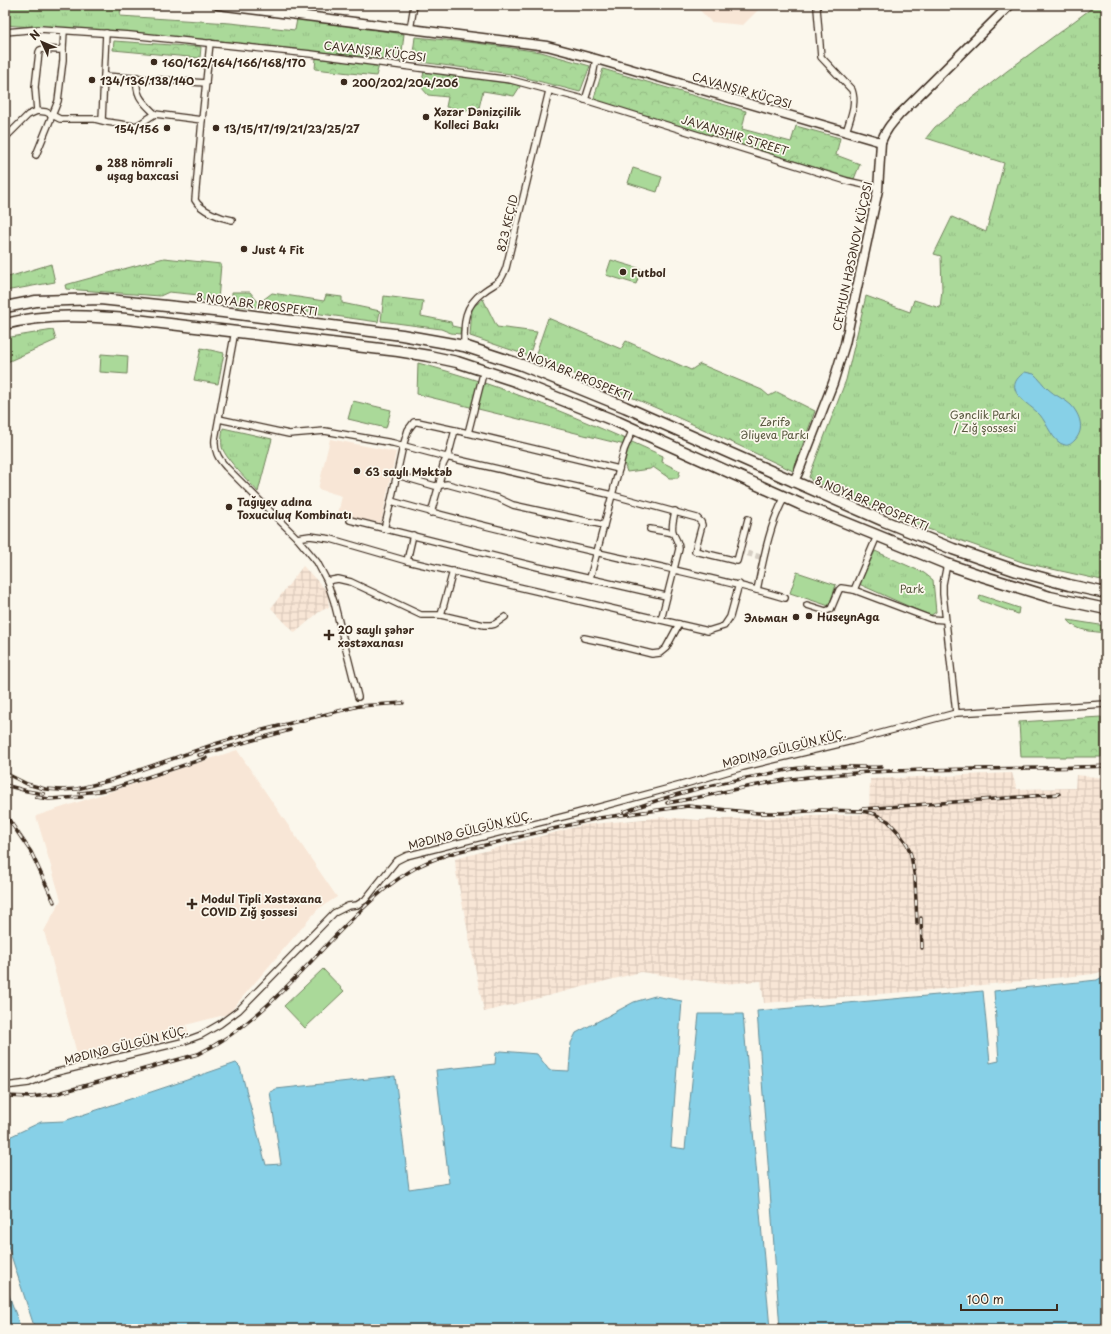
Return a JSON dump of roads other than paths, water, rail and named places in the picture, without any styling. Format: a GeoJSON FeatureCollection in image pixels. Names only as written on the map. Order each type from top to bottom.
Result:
{"type":"FeatureCollection","features":[{"type":"Feature","properties":{"kind":"highway","name":"8 NOYABR PROSPEKTI"},"geometry":{"type":"LineString","coordinates":[[5,307],[36,301],[115,300],[395,334],[464,346],[530,368],[625,407],[890,524],[986,561],[1069,585],[1106,593]]}},
{"type":"Feature","properties":{"kind":"highway"},"geometry":{"type":"LineString","coordinates":[[5,324],[55,316],[101,317],[235,331],[414,354],[457,362],[522,384],[633,429],[785,497],[876,536],[947,564],[1050,597],[1106,609]]}},
{"type":"Feature","properties":{"kind":"highway"},"geometry":{"type":"LineString","coordinates":[[785,497],[794,482]]}},
{"type":"Feature","properties":{"kind":"street","name":"CAVANŞIR KÜÇƏSI"},"geometry":{"type":"LineString","coordinates":[[218,5],[245,7],[410,30],[547,46],[881,142]]}},
{"type":"Feature","properties":{"kind":"street"},"geometry":{"type":"LineString","coordinates":[[296,14],[297,5]]}},
{"type":"Feature","properties":{"kind":"street"},"geometry":{"type":"LineString","coordinates":[[410,30],[414,5]]}},
{"type":"Feature","properties":{"kind":"street"},"geometry":{"type":"LineString","coordinates":[[818,5],[821,57],[852,90],[854,96],[854,102],[846,132]]}},
{"type":"Feature","properties":{"kind":"street","name":"CEYHUN HƏSƏNOV KÜÇƏSI"},"geometry":{"type":"LineString","coordinates":[[794,482],[825,406],[841,360],[861,274],[878,188],[881,142],[887,128],[1010,5]]}},
{"type":"Feature","properties":{"kind":"street","name":"CAVANŞIR KÜÇƏSI"},"geometry":{"type":"LineString","coordinates":[[5,32],[40,29],[118,34],[311,54],[511,80],[585,100]]}},
{"type":"Feature","properties":{"kind":"street"},"geometry":{"type":"LineString","coordinates":[[36,155],[58,101],[61,82],[64,31]]}},
{"type":"Feature","properties":{"kind":"street"},"geometry":{"type":"LineString","coordinates":[[102,120],[106,34]]}},
{"type":"Feature","properties":{"kind":"street"},"geometry":{"type":"LineString","coordinates":[[210,44],[195,200],[200,206],[220,218],[232,220]]}},
{"type":"Feature","properties":{"kind":"street"},"geometry":{"type":"LineString","coordinates":[[37,111],[35,87],[39,52],[43,49],[59,50],[63,48]]}},
{"type":"Feature","properties":{"kind":"street"},"geometry":{"type":"LineString","coordinates":[[585,100],[593,75],[596,59]]}},
{"type":"Feature","properties":{"kind":"street"},"geometry":{"type":"LineString","coordinates":[[104,76],[206,83]]}},
{"type":"Feature","properties":{"kind":"street"},"geometry":{"type":"LineString","coordinates":[[137,78],[136,89],[138,95],[144,104],[155,114],[202,120]]}},
{"type":"Feature","properties":{"kind":"street","name":"823 KEÇID"},"geometry":{"type":"LineString","coordinates":[[464,346],[464,320],[470,305],[483,291],[499,282],[506,268],[549,91]]}},
{"type":"Feature","properties":{"kind":"street","name":"JAVANSHIR STREET"},"geometry":{"type":"LineString","coordinates":[[585,100],[847,181],[878,188]]}},
{"type":"Feature","properties":{"kind":"street"},"geometry":{"type":"LineString","coordinates":[[5,138],[28,115],[37,111],[46,112],[52,116],[66,119],[86,118],[134,126],[155,114]]}},
{"type":"Feature","properties":{"kind":"street"},"geometry":{"type":"LineString","coordinates":[[235,331],[214,446],[216,454],[220,461],[297,538],[317,562],[327,581],[334,602],[358,697]]}},
{"type":"Feature","properties":{"kind":"street"},"geometry":{"type":"LineString","coordinates":[[468,432],[484,370]]}},
{"type":"Feature","properties":{"kind":"street"},"geometry":{"type":"LineString","coordinates":[[219,419],[289,434],[325,431],[403,446],[675,511],[696,518],[702,522],[695,551],[737,561],[748,519]]}},
{"type":"Feature","properties":{"kind":"street"},"geometry":{"type":"LineString","coordinates":[[384,529],[403,446],[408,430],[414,422],[468,432],[619,469]]}},
{"type":"Feature","properties":{"kind":"street"},"geometry":{"type":"LineString","coordinates":[[590,578],[624,450],[633,429]]}},
{"type":"Feature","properties":{"kind":"street"},"geometry":{"type":"LineString","coordinates":[[431,513],[443,465],[449,452],[455,430]]}},
{"type":"Feature","properties":{"kind":"street"},"geometry":{"type":"LineString","coordinates":[[396,475],[435,486],[447,484],[498,498],[513,505],[604,525]]}},
{"type":"Feature","properties":{"kind":"street"},"geometry":{"type":"LineString","coordinates":[[757,590],[775,519],[779,507],[785,497]]}},
{"type":"Feature","properties":{"kind":"street"},"geometry":{"type":"LineString","coordinates":[[391,501],[431,513],[739,584],[785,598]]}},
{"type":"Feature","properties":{"kind":"street"},"geometry":{"type":"LineString","coordinates":[[661,620],[666,596],[674,570],[679,543],[673,533],[675,511]]}},
{"type":"Feature","properties":{"kind":"street"},"geometry":{"type":"LineString","coordinates":[[350,520],[538,567],[666,596]]}},
{"type":"Feature","properties":{"kind":"street"},"geometry":{"type":"LineString","coordinates":[[650,529],[673,533]]}},
{"type":"Feature","properties":{"kind":"street"},"geometry":{"type":"LineString","coordinates":[[407,561],[413,535]]}},
{"type":"Feature","properties":{"kind":"street"},"geometry":{"type":"LineString","coordinates":[[297,538],[310,536],[325,538],[407,561],[708,631],[724,626],[730,617],[739,584]]}},
{"type":"Feature","properties":{"kind":"street"},"geometry":{"type":"LineString","coordinates":[[854,590],[876,536]]}},
{"type":"Feature","properties":{"kind":"street"},"geometry":{"type":"LineString","coordinates":[[947,564],[943,584],[945,620],[956,713]]}},
{"type":"Feature","properties":{"kind":"street"},"geometry":{"type":"LineString","coordinates":[[442,615],[452,571]]}},
{"type":"Feature","properties":{"kind":"street"},"geometry":{"type":"LineString","coordinates":[[327,581],[338,579],[351,582],[415,613],[424,615],[442,615],[484,625],[495,624],[505,617]]}},
{"type":"Feature","properties":{"kind":"street"},"geometry":{"type":"LineString","coordinates":[[807,605],[826,611],[831,609],[840,588],[854,590],[931,619],[945,620]]}},
{"type":"Feature","properties":{"kind":"street"},"geometry":{"type":"LineString","coordinates":[[584,638],[652,654],[660,653],[666,648],[679,624]]}},
{"type":"Feature","properties":{"kind":"street","name":"MƏDINƏ GÜLGÜN KÜÇ."},"geometry":{"type":"LineString","coordinates":[[5,1086],[29,1083],[53,1073],[182,1042],[207,1032],[230,1018],[239,1010],[334,913],[344,908],[357,905],[365,900],[389,868],[406,856],[608,805],[743,767],[852,741],[956,713],[1106,704]]}},
{"type":"Feature","properties":{"kind":"water"},"geometry":{"type":"Polygon","coordinates":[[[1025,372],[1034,374],[1038,377],[1046,387],[1071,405],[1077,413],[1081,427],[1078,436],[1070,444],[1065,445],[1057,441],[1040,415],[1016,393],[1016,382],[1025,372]]]}},
{"type":"Feature","properties":{"kind":"water"},"geometry":{"type":"Polygon","coordinates":[[[1106,975],[1106,1329],[780,1329],[757,1011],[983,991],[990,1063],[999,1061],[994,991],[1097,980],[1106,975]]]}},
{"type":"Feature","properties":{"kind":"water"},"geometry":{"type":"Polygon","coordinates":[[[655,996],[682,1001],[671,1147],[685,1149],[699,1014],[743,1014],[770,1329],[35,1329],[5,1237],[5,1139],[41,1122],[64,1121],[236,1063],[240,1067],[266,1165],[281,1164],[270,1092],[276,1089],[395,1076],[409,1189],[449,1183],[436,1070],[495,1064],[496,1053],[501,1051],[537,1054],[549,1070],[569,1071],[571,1043],[576,1033],[634,1002],[655,996]]]}},
{"type":"Feature","properties":{"kind":"water"},"geometry":{"type":"Polygon","coordinates":[[[5,1284],[21,1329],[5,1329],[5,1284]]]}},
{"type":"Feature","properties":{"kind":"tunnel"},"geometry":{"type":"LineString","coordinates":[[739,551],[764,558]]}},
{"type":"Feature","properties":{"kind":"railway"},"geometry":{"type":"LineString","coordinates":[[5,773],[27,784],[45,789],[77,789],[108,781],[215,744],[259,731],[359,706],[403,703]]}},
{"type":"Feature","properties":{"kind":"railway"},"geometry":{"type":"LineString","coordinates":[[199,755],[290,730]]}},
{"type":"Feature","properties":{"kind":"railway"},"geometry":{"type":"LineString","coordinates":[[80,793],[114,788],[206,758]]}},
{"type":"Feature","properties":{"kind":"railway"},"geometry":{"type":"LineString","coordinates":[[624,812],[693,790],[791,769],[817,766],[882,767]]}},
{"type":"Feature","properties":{"kind":"railway"},"geometry":{"type":"LineString","coordinates":[[667,803],[776,781],[831,775],[909,770],[1106,766]]}},
{"type":"Feature","properties":{"kind":"railway"},"geometry":{"type":"LineString","coordinates":[[5,785],[44,794]]}},
{"type":"Feature","properties":{"kind":"railway"},"geometry":{"type":"LineString","coordinates":[[862,809],[1059,794]]}},
{"type":"Feature","properties":{"kind":"railway"},"geometry":{"type":"LineString","coordinates":[[36,797],[49,799],[82,797]]}},
{"type":"Feature","properties":{"kind":"railway"},"geometry":{"type":"LineString","coordinates":[[5,1096],[31,1097],[55,1094],[198,1054],[239,1029],[257,1014],[275,998],[369,903],[408,872],[428,862],[456,852],[599,818],[688,806],[758,813],[820,810],[862,811],[875,814],[888,821],[907,844],[911,855],[915,879],[917,924]]}},
{"type":"Feature","properties":{"kind":"railway"},"geometry":{"type":"LineString","coordinates":[[5,814],[31,852],[54,902]]}},
{"type":"Feature","properties":{"kind":"railway"},"geometry":{"type":"LineString","coordinates":[[921,918],[922,948]]}},
{"type":"Feature","properties":{"kind":"place","name":"160/162/164/166/168/170"},"geometry":{"type":"Point","coordinates":[154,62]}},
{"type":"Feature","properties":{"kind":"place","name":"134/136/138/140"},"geometry":{"type":"Point","coordinates":[92,80]}},
{"type":"Feature","properties":{"kind":"place","name":"200/202/204/206"},"geometry":{"type":"Point","coordinates":[344,82]}},
{"type":"Feature","properties":{"kind":"place","name":"Xəzər Dənizçilik Kolleci Bakı"},"geometry":{"type":"Point","coordinates":[426,117]}},
{"type":"Feature","properties":{"kind":"place","name":"154/156"},"geometry":{"type":"Point","coordinates":[167,128]}},
{"type":"Feature","properties":{"kind":"place","name":"13/15/17/19/21/23/25/27"},"geometry":{"type":"Point","coordinates":[216,128]}},
{"type":"Feature","properties":{"kind":"place","name":"288 nömrəli uşag baxcasi"},"geometry":{"type":"Point","coordinates":[99,168]}},
{"type":"Feature","properties":{"kind":"place","name":"Just 4 Fit"},"geometry":{"type":"Point","coordinates":[244,249]}},
{"type":"Feature","properties":{"kind":"place","name":"Futbol"},"geometry":{"type":"Point","coordinates":[623,272]}},
{"type":"Feature","properties":{"kind":"place","name":"63 saylı Məktəb"},"geometry":{"type":"Point","coordinates":[357,471]}},
{"type":"Feature","properties":{"kind":"place","name":"Tağıyev adına Toxuculuq Kombinatı"},"geometry":{"type":"Point","coordinates":[229,507]}},
{"type":"Feature","properties":{"kind":"place","name":"HuseynAga"},"geometry":{"type":"Point","coordinates":[809,616]}},
{"type":"Feature","properties":{"kind":"place","name":"Эльман"},"geometry":{"type":"Point","coordinates":[796,617]}},
{"type":"Feature","properties":{"kind":"place","name":"20 saylı şəhər xəstəxanası"},"geometry":{"type":"Point","coordinates":[329,635]}},
{"type":"Feature","properties":{"kind":"place","name":"Modul Tipli Xəstəxana COVID Zığ şossesi"},"geometry":{"type":"Point","coordinates":[192,904]}},
{"type":"Feature","properties":{"kind":"park label","name":"Gənclik Parkı / Zığ şossesi"},"geometry":{"type":"Point","coordinates":[985,420]}},
{"type":"Feature","properties":{"kind":"park label","name":"Zərifə Əliyeva Parkı"},"geometry":{"type":"Point","coordinates":[775,427]}},
{"type":"Feature","properties":{"kind":"park label","name":"Park"},"geometry":{"type":"Point","coordinates":[912,588]}}]}
